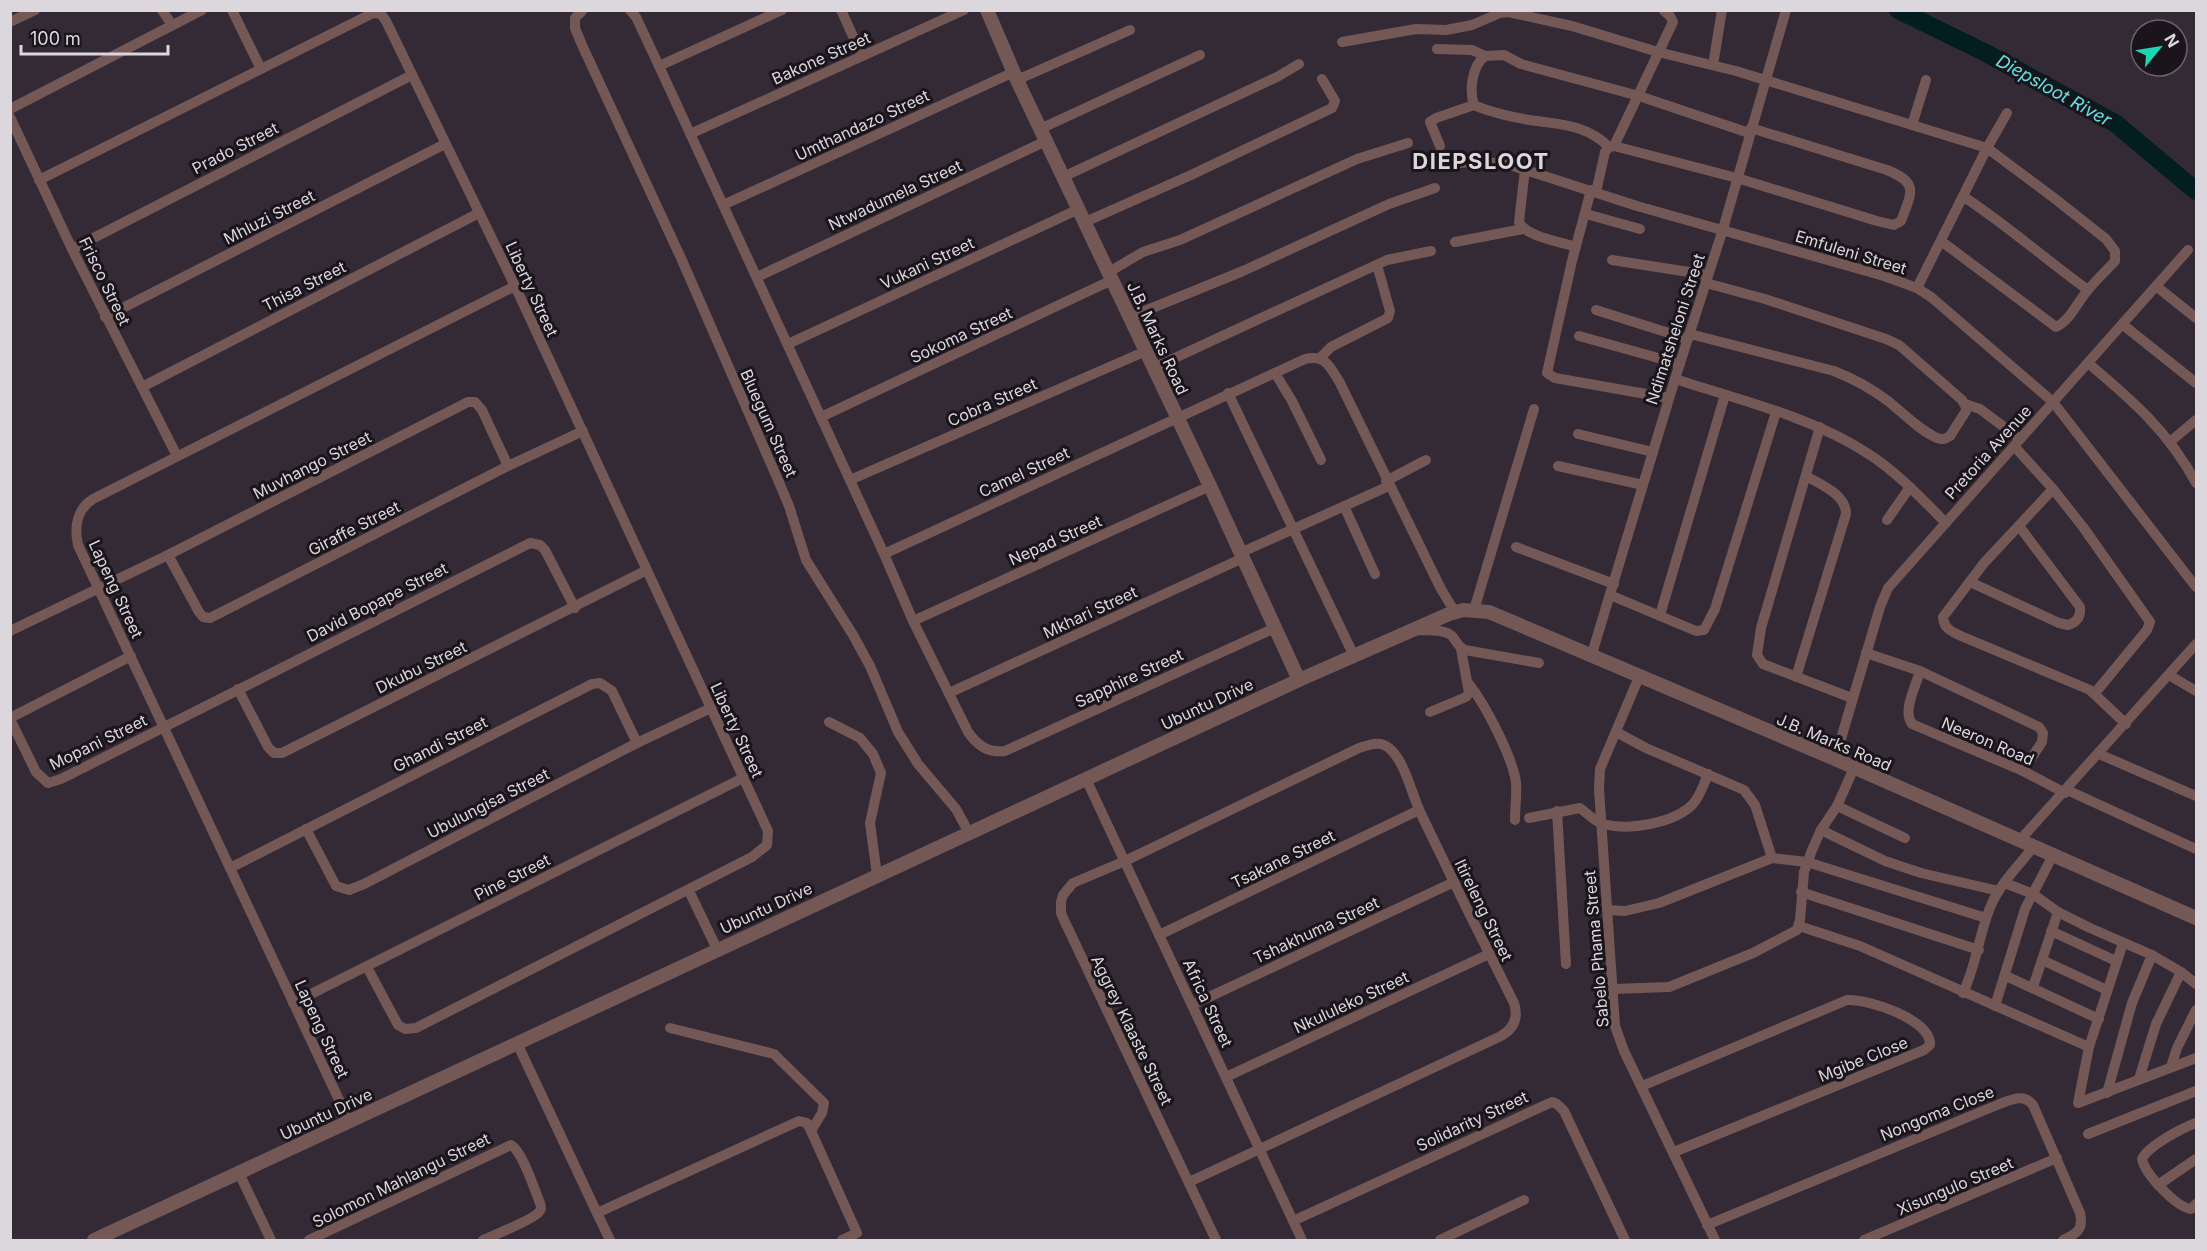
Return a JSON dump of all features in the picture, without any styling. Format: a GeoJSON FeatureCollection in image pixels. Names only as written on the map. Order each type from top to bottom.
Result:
{"type":"FeatureCollection","features":[{"type":"Feature","properties":{"kind":"street"},"geometry":{"type":"LineString","coordinates":[[10,22],[35,10]]}},
{"type":"Feature","properties":{"kind":"street"},"geometry":{"type":"LineString","coordinates":[[162,10],[172,25]]}},
{"type":"Feature","properties":{"kind":"street"},"geometry":{"type":"LineString","coordinates":[[10,109],[202,10]]}},
{"type":"Feature","properties":{"kind":"street"},"geometry":{"type":"LineString","coordinates":[[232,10],[261,69]]}},
{"type":"Feature","properties":{"kind":"street","name":"Bluegum Street"},"geometry":{"type":"LineString","coordinates":[[583,10],[575,18],[575,28],[681,258],[764,448],[789,506],[806,560],[853,634],[878,683],[898,732],[918,764],[956,809],[969,833]]}},
{"type":"Feature","properties":{"kind":"street"},"geometry":{"type":"LineString","coordinates":[[630,10],[636,17],[659,66],[913,621],[949,693]]}},
{"type":"Feature","properties":{"kind":"street"},"geometry":{"type":"LineString","coordinates":[[659,66],[782,10]]}},
{"type":"Feature","properties":{"kind":"street"},"geometry":{"type":"LineString","coordinates":[[841,10],[862,56]]}},
{"type":"Feature","properties":{"kind":"street","name":"Bakone Street"},"geometry":{"type":"LineString","coordinates":[[690,134],[964,10]]}},
{"type":"Feature","properties":{"kind":"street","name":"J.B. Marks Road"},"geometry":{"type":"LineString","coordinates":[[987,10],[1015,76],[1210,486],[1299,680]]}},
{"type":"Feature","properties":{"kind":"street"},"geometry":{"type":"LineString","coordinates":[[1713,65],[1722,10]]}},
{"type":"Feature","properties":{"kind":"street","name":"Ndimatsheloni Street"},"geometry":{"type":"LineString","coordinates":[[1591,657],[1723,229],[1786,10]]}},
{"type":"Feature","properties":{"kind":"street"},"geometry":{"type":"LineString","coordinates":[[1664,11],[1673,22],[1639,96],[1611,147],[1605,152],[1576,247],[1547,373],[1555,378],[1669,398]]}},
{"type":"Feature","properties":{"kind":"street","name":"Liberty Street"},"geometry":{"type":"LineString","coordinates":[[39,180],[378,12],[386,21],[515,286],[768,831],[767,845],[752,857],[412,1030],[398,1025],[366,967]]}},
{"type":"Feature","properties":{"kind":"street"},"geometry":{"type":"LineString","coordinates":[[1342,42],[1416,29],[1446,30],[1464,27],[1481,23],[1500,13],[1513,12],[1713,65],[1987,148],[2054,198],[2112,246],[2115,251],[2115,261],[2088,290],[2062,324],[2056,327],[1941,241]]}},
{"type":"Feature","properties":{"kind":"street","name":"Umthandazo Street"},"geometry":{"type":"LineString","coordinates":[[723,205],[1015,76],[1130,30]]}},
{"type":"Feature","properties":{"kind":"street"},"geometry":{"type":"LineString","coordinates":[[1437,49],[1472,50],[1485,56],[1504,55],[1521,64],[1639,96],[1896,173],[1908,181],[1911,189],[1901,221],[1892,225],[1737,178],[1611,147],[1598,137],[1574,126],[1527,119],[1473,105],[1430,122],[1440,146]]}},
{"type":"Feature","properties":{"kind":"street","name":"Ntwadumela Street"},"geometry":{"type":"LineString","coordinates":[[757,277],[1200,55]]}},
{"type":"Feature","properties":{"kind":"street"},"geometry":{"type":"LineString","coordinates":[[1473,105],[1474,74],[1478,62],[1485,56]]}},
{"type":"Feature","properties":{"kind":"street"},"geometry":{"type":"LineString","coordinates":[[1063,177],[1277,77],[1299,64]]}},
{"type":"Feature","properties":{"kind":"street","name":"Prado Street"},"geometry":{"type":"LineString","coordinates":[[72,249],[412,75]]}},
{"type":"Feature","properties":{"kind":"street"},"geometry":{"type":"LineString","coordinates":[[1085,222],[1212,166],[1332,108],[1335,101],[1322,79]]}},
{"type":"Feature","properties":{"kind":"street"},"geometry":{"type":"LineString","coordinates":[[1912,125],[1926,80]]}},
{"type":"Feature","properties":{"kind":"street"},"geometry":{"type":"LineString","coordinates":[[1917,288],[2007,113]]}},
{"type":"Feature","properties":{"kind":"street","name":"Frisco Street"},"geometry":{"type":"LineString","coordinates":[[10,117],[105,317],[177,456]]}},
{"type":"Feature","properties":{"kind":"street","name":"Sokoma Street"},"geometry":{"type":"LineString","coordinates":[[821,417],[1110,276],[1143,252],[1180,240],[1357,159],[1408,143]]}},
{"type":"Feature","properties":{"kind":"street","name":"Mhluzi Street"},"geometry":{"type":"LineString","coordinates":[[105,317],[445,144]]}},
{"type":"Feature","properties":{"kind":"street","name":"Emfuleni Street"},"geometry":{"type":"LineString","coordinates":[[1450,164],[1481,161],[1525,169],[1637,206],[1884,276],[1917,288],[1931,297],[2053,402],[2196,587]]}},
{"type":"Feature","properties":{"kind":"street"},"geometry":{"type":"LineString","coordinates":[[1523,229],[1519,222],[1525,169]]}},
{"type":"Feature","properties":{"kind":"street"},"geometry":{"type":"LineString","coordinates":[[1130,317],[1243,271],[1389,204],[1435,188]]}},
{"type":"Feature","properties":{"kind":"street"},"geometry":{"type":"LineString","coordinates":[[1964,197],[1997,218],[2048,262],[2088,290]]}},
{"type":"Feature","properties":{"kind":"street","name":"Vukani Street"},"geometry":{"type":"LineString","coordinates":[[788,344],[1078,209]]}},
{"type":"Feature","properties":{"kind":"street","name":"Thisa Street"},"geometry":{"type":"LineString","coordinates":[[142,387],[479,213]]}},
{"type":"Feature","properties":{"kind":"street"},"geometry":{"type":"LineString","coordinates":[[1586,213],[1640,229]]}},
{"type":"Feature","properties":{"kind":"street"},"geometry":{"type":"LineString","coordinates":[[1455,242],[1523,229],[1576,247]]}},
{"type":"Feature","properties":{"kind":"street","name":"Pretoria Avenue"},"geometry":{"type":"LineString","coordinates":[[1835,759],[1880,607],[1888,588],[2188,250]]}},
{"type":"Feature","properties":{"kind":"street"},"geometry":{"type":"LineString","coordinates":[[1153,368],[1377,265],[1398,257],[1431,251]]}},
{"type":"Feature","properties":{"kind":"street"},"geometry":{"type":"LineString","coordinates":[[1612,260],[1707,279],[1886,339],[1899,345],[1965,404],[1980,409],[2017,442],[2083,527],[2150,622],[2147,630],[2095,693]]}},
{"type":"Feature","properties":{"kind":"street"},"geometry":{"type":"LineString","coordinates":[[1377,265],[1390,311],[1388,318],[1331,347],[1320,358],[1330,366],[1340,383],[1440,589],[1455,612]]}},
{"type":"Feature","properties":{"kind":"street","name":"Lapeng Street"},"geometry":{"type":"LineString","coordinates":[[349,1121],[78,545],[76,530],[81,511],[93,499],[515,286]]}},
{"type":"Feature","properties":{"kind":"street"},"geometry":{"type":"LineString","coordinates":[[2156,286],[2196,318]]}},
{"type":"Feature","properties":{"kind":"street"},"geometry":{"type":"LineString","coordinates":[[1596,310],[1689,336],[1834,371],[1851,378],[1885,399],[1928,434],[1939,439],[1950,436],[1966,411],[1965,404]]}},
{"type":"Feature","properties":{"kind":"street"},"geometry":{"type":"LineString","coordinates":[[2122,324],[2196,383]]}},
{"type":"Feature","properties":{"kind":"street"},"geometry":{"type":"LineString","coordinates":[[1579,336],[1680,364]]}},
{"type":"Feature","properties":{"kind":"street","name":"Cobra Street"},"geometry":{"type":"LineString","coordinates":[[850,480],[1146,351]]}},
{"type":"Feature","properties":{"kind":"street","name":"Camel Street"},"geometry":{"type":"LineString","coordinates":[[884,554],[1228,393],[1305,359],[1320,358]]}},
{"type":"Feature","properties":{"kind":"street"},"geometry":{"type":"LineString","coordinates":[[2088,363],[2171,441],[2196,483]]}},
{"type":"Feature","properties":{"kind":"street"},"geometry":{"type":"LineString","coordinates":[[1275,373],[1292,401],[1321,460]]}},
{"type":"Feature","properties":{"kind":"street"},"geometry":{"type":"LineString","coordinates":[[1675,379],[1820,427],[1865,452],[1910,488],[1946,523]]}},
{"type":"Feature","properties":{"kind":"street"},"geometry":{"type":"LineString","coordinates":[[1228,393],[1354,656]]}},
{"type":"Feature","properties":{"kind":"street"},"geometry":{"type":"LineString","coordinates":[[1660,615],[1725,395]]}},
{"type":"Feature","properties":{"kind":"street","name":"Muvhango Street"},"geometry":{"type":"LineString","coordinates":[[99,590],[468,402],[475,402],[482,410],[508,466]]}},
{"type":"Feature","properties":{"kind":"street"},"geometry":{"type":"LineString","coordinates":[[1474,610],[1534,409]]}},
{"type":"Feature","properties":{"kind":"street"},"geometry":{"type":"LineString","coordinates":[[1610,595],[1696,631],[1704,630],[1710,621],[1776,412]]}},
{"type":"Feature","properties":{"kind":"street"},"geometry":{"type":"LineString","coordinates":[[2171,441],[2196,420]]}},
{"type":"Feature","properties":{"kind":"street"},"geometry":{"type":"LineString","coordinates":[[1820,427],[1761,628],[1757,655],[1763,664],[1852,698]]}},
{"type":"Feature","properties":{"kind":"street","name":"Giraffe Street"},"geometry":{"type":"LineString","coordinates":[[168,555],[199,612],[203,617],[210,618],[508,466],[583,431]]}},
{"type":"Feature","properties":{"kind":"street"},"geometry":{"type":"LineString","coordinates":[[1578,434],[1653,452]]}},
{"type":"Feature","properties":{"kind":"street","name":"Mkhari Street"},"geometry":{"type":"LineString","coordinates":[[949,693],[1344,506],[1388,484],[1426,460]]}},
{"type":"Feature","properties":{"kind":"street"},"geometry":{"type":"LineString","coordinates":[[1558,466],[1643,485]]}},
{"type":"Feature","properties":{"kind":"street"},"geometry":{"type":"LineString","coordinates":[[1796,677],[1846,514],[1845,504],[1836,494],[1806,476]]}},
{"type":"Feature","properties":{"kind":"street","name":"Nepad Street"},"geometry":{"type":"LineString","coordinates":[[913,621],[1210,486]]}},
{"type":"Feature","properties":{"kind":"street"},"geometry":{"type":"LineString","coordinates":[[1887,520],[1910,488]]}},
{"type":"Feature","properties":{"kind":"street"},"geometry":{"type":"LineString","coordinates":[[2053,489],[1984,563],[1943,617],[1944,625],[1947,629],[2095,693],[2126,723]]}},
{"type":"Feature","properties":{"kind":"street"},"geometry":{"type":"LineString","coordinates":[[1344,506],[1375,574]]}},
{"type":"Feature","properties":{"kind":"street"},"geometry":{"type":"LineString","coordinates":[[1970,582],[2059,623],[2068,625],[2077,620],[2081,614],[2080,607],[2019,526]]}},
{"type":"Feature","properties":{"kind":"street","name":"David Bopape Street"},"geometry":{"type":"LineString","coordinates":[[164,726],[530,543],[540,545],[545,550],[575,608]]}},
{"type":"Feature","properties":{"kind":"street"},"geometry":{"type":"LineString","coordinates":[[1516,547],[1614,584]]}},
{"type":"Feature","properties":{"kind":"street","name":"Dkubu Street"},"geometry":{"type":"LineString","coordinates":[[238,689],[268,747],[274,753],[282,753],[647,570]]}},
{"type":"Feature","properties":{"kind":"street"},"geometry":{"type":"LineString","coordinates":[[10,631],[99,590]]}},
{"type":"Feature","properties":{"kind":"street","name":"J.B. Marks Road"},"geometry":{"type":"LineString","coordinates":[[1455,612],[1474,610],[1489,612],[1835,759],[2196,918]]}},
{"type":"Feature","properties":{"kind":"street","name":"Ubuntu Drive"},"geometry":{"type":"LineString","coordinates":[[94,1240],[1086,778],[1299,680],[1455,612]]}},
{"type":"Feature","properties":{"kind":"street","name":"Sapphire Street"},"geometry":{"type":"LineString","coordinates":[[949,693],[974,740],[980,746],[996,752],[1005,751],[1275,628]]}},
{"type":"Feature","properties":{"kind":"street"},"geometry":{"type":"LineString","coordinates":[[1413,630],[1445,632],[1452,636],[1461,649],[1469,684],[1469,693],[1466,697],[1430,712]]}},
{"type":"Feature","properties":{"kind":"street"},"geometry":{"type":"LineString","coordinates":[[2020,840],[2196,644]]}},
{"type":"Feature","properties":{"kind":"street"},"geometry":{"type":"LineString","coordinates":[[1461,649],[1539,663]]}},
{"type":"Feature","properties":{"kind":"street"},"geometry":{"type":"LineString","coordinates":[[1866,653],[1920,671],[2039,728],[2043,733],[2042,742],[2023,771]]}},
{"type":"Feature","properties":{"kind":"street"},"geometry":{"type":"LineString","coordinates":[[10,719],[131,656]]}},
{"type":"Feature","properties":{"kind":"street","name":"Neeron Road"},"geometry":{"type":"LineString","coordinates":[[1920,671],[1908,709],[1909,719],[1916,726],[2023,771],[2196,849]]}},
{"type":"Feature","properties":{"kind":"street"},"geometry":{"type":"LineString","coordinates":[[2169,675],[2196,691]]}},
{"type":"Feature","properties":{"kind":"street","name":"Sabelo Phama Street"},"geometry":{"type":"LineString","coordinates":[[1639,677],[1600,769],[1601,824],[1615,1026],[1624,1051],[1715,1240]]}},
{"type":"Feature","properties":{"kind":"street","name":"Ghandi Street"},"geometry":{"type":"LineString","coordinates":[[230,868],[597,682],[606,685],[612,691],[637,743]]}},
{"type":"Feature","properties":{"kind":"street"},"geometry":{"type":"LineString","coordinates":[[1469,684],[1488,710],[1513,769],[1516,784],[1515,820]]}},
{"type":"Feature","properties":{"kind":"street","name":"Ubulungisa Street"},"geometry":{"type":"LineString","coordinates":[[306,829],[336,885],[349,890],[361,886],[637,743],[711,708]]}},
{"type":"Feature","properties":{"kind":"street","name":"Mopani Street"},"geometry":{"type":"LineString","coordinates":[[10,719],[36,772],[48,783],[61,779],[164,726]]}},
{"type":"Feature","properties":{"kind":"street"},"geometry":{"type":"LineString","coordinates":[[829,722],[860,738],[873,754],[881,773],[870,823],[877,875]]}},
{"type":"Feature","properties":{"kind":"street"},"geometry":{"type":"LineString","coordinates":[[1616,732],[1646,748],[1744,790],[1755,805],[1772,858]]}},
{"type":"Feature","properties":{"kind":"street","name":"Itireleng Street"},"geometry":{"type":"LineString","coordinates":[[1125,861],[1359,748],[1372,744],[1385,744],[1396,756],[1419,810],[1515,1008],[1515,1020],[1507,1033],[1189,1182]]}},
{"type":"Feature","properties":{"kind":"street"},"geometry":{"type":"LineString","coordinates":[[2099,754],[2196,796]]}},
{"type":"Feature","properties":{"kind":"street"},"geometry":{"type":"LineString","coordinates":[[1614,989],[1669,987],[1753,953],[1792,933],[1799,926],[1801,892],[1807,862],[1854,768]]}},
{"type":"Feature","properties":{"kind":"street"},"geometry":{"type":"LineString","coordinates":[[1529,818],[1580,808],[1601,824],[1617,826],[1647,824],[1686,810],[1697,800],[1708,774]]}},
{"type":"Feature","properties":{"kind":"street","name":"Pine Street"},"geometry":{"type":"LineString","coordinates":[[294,1003],[743,778]]}},
{"type":"Feature","properties":{"kind":"street","name":"Africa Street"},"geometry":{"type":"LineString","coordinates":[[1086,778],[1302,1240]]}},
{"type":"Feature","properties":{"kind":"street"},"geometry":{"type":"LineString","coordinates":[[1837,806],[1905,838]]}},
{"type":"Feature","properties":{"kind":"street","name":"Tsakane Street"},"geometry":{"type":"LineString","coordinates":[[1159,935],[1419,810]]}},
{"type":"Feature","properties":{"kind":"street"},"geometry":{"type":"LineString","coordinates":[[1557,811],[1566,964]]}},
{"type":"Feature","properties":{"kind":"street"},"geometry":{"type":"LineString","coordinates":[[1821,830],[1869,854],[1903,867],[2033,894],[2058,912],[2151,955],[2181,972],[2196,984]]}},
{"type":"Feature","properties":{"kind":"street"},"geometry":{"type":"LineString","coordinates":[[1963,993],[1979,950],[1986,918],[2002,887],[2034,846]]}},
{"type":"Feature","properties":{"kind":"street"},"geometry":{"type":"LineString","coordinates":[[1995,1006],[2025,909],[2054,855]]}},
{"type":"Feature","properties":{"kind":"street"},"geometry":{"type":"LineString","coordinates":[[1607,910],[1625,910],[1659,903],[1772,858],[1807,862],[1986,918]]}},
{"type":"Feature","properties":{"kind":"street","name":"Aggrey Klaaste Street"},"geometry":{"type":"LineString","coordinates":[[1125,861],[1073,883],[1063,895],[1061,913],[1216,1240]]}},
{"type":"Feature","properties":{"kind":"street","name":"Tshakhuma Street"},"geometry":{"type":"LineString","coordinates":[[1192,1005],[1454,882]]}},
{"type":"Feature","properties":{"kind":"street"},"geometry":{"type":"LineString","coordinates":[[689,891],[717,949]]}},
{"type":"Feature","properties":{"kind":"street"},"geometry":{"type":"LineString","coordinates":[[1801,892],[1979,950]]}},
{"type":"Feature","properties":{"kind":"street"},"geometry":{"type":"LineString","coordinates":[[2033,987],[2058,912]]}},
{"type":"Feature","properties":{"kind":"street"},"geometry":{"type":"LineString","coordinates":[[1799,926],[1860,946],[2089,1047]]}},
{"type":"Feature","properties":{"kind":"street"},"geometry":{"type":"LineString","coordinates":[[2051,931],[2116,961]]}},
{"type":"Feature","properties":{"kind":"street"},"geometry":{"type":"LineString","coordinates":[[2123,943],[2089,1047],[2078,1103],[2196,1058]]}},
{"type":"Feature","properties":{"kind":"street","name":"Nkululeko Street"},"geometry":{"type":"LineString","coordinates":[[1226,1077],[1489,954]]}},
{"type":"Feature","properties":{"kind":"street"},"geometry":{"type":"LineString","coordinates":[[2107,1093],[2132,1003],[2151,955]]}},
{"type":"Feature","properties":{"kind":"street"},"geometry":{"type":"LineString","coordinates":[[2042,960],[2107,990]]}},
{"type":"Feature","properties":{"kind":"street"},"geometry":{"type":"LineString","coordinates":[[2139,1079],[2156,1024],[2181,972]]}},
{"type":"Feature","properties":{"kind":"street"},"geometry":{"type":"LineString","coordinates":[[2006,976],[2099,1019]]}},
{"type":"Feature","properties":{"kind":"street","name":"Mgibe Close"},"geometry":{"type":"LineString","coordinates":[[1642,1086],[1847,1000],[1865,1001],[1910,1019],[1922,1028],[1930,1040],[1924,1050],[1674,1152]]}},
{"type":"Feature","properties":{"kind":"street"},"geometry":{"type":"LineString","coordinates":[[2171,1067],[2177,1048],[2196,1011]]}},
{"type":"Feature","properties":{"kind":"street"},"geometry":{"type":"LineString","coordinates":[[670,1028],[775,1055],[823,1101],[824,1109],[811,1131]]}},
{"type":"Feature","properties":{"kind":"street"},"geometry":{"type":"LineString","coordinates":[[517,1043],[610,1240]]}},
{"type":"Feature","properties":{"kind":"street"},"geometry":{"type":"LineString","coordinates":[[2088,1134],[2196,1091]]}},
{"type":"Feature","properties":{"kind":"street","name":"Nongoma Close"},"geometry":{"type":"LineString","coordinates":[[1707,1225],[2014,1099],[2024,1097],[2030,1101],[2057,1158],[2082,1220],[2078,1232],[2062,1240]]}},
{"type":"Feature","properties":{"kind":"street","name":"Solidarity Street"},"geometry":{"type":"LineString","coordinates":[[1293,1221],[1552,1102],[1564,1111],[1625,1240]]}},
{"type":"Feature","properties":{"kind":"street"},"geometry":{"type":"LineString","coordinates":[[597,1213],[795,1122],[802,1121],[807,1123],[811,1131],[857,1233],[842,1240]]}},
{"type":"Feature","properties":{"kind":"street"},"geometry":{"type":"LineString","coordinates":[[2196,1123],[2166,1139],[2143,1156],[2143,1165],[2158,1185],[2184,1208],[2191,1209],[2196,1204]]}},
{"type":"Feature","properties":{"kind":"street","name":"Solomon Mahlangu Street"},"geometry":{"type":"LineString","coordinates":[[309,1240],[511,1145],[515,1147],[524,1165],[541,1210],[528,1219],[483,1240]]}},
{"type":"Feature","properties":{"kind":"street","name":"Xisungulo Street"},"geometry":{"type":"LineString","coordinates":[[1864,1240],[2057,1158]]}},
{"type":"Feature","properties":{"kind":"street"},"geometry":{"type":"LineString","coordinates":[[2158,1185],[2196,1159]]}},
{"type":"Feature","properties":{"kind":"street"},"geometry":{"type":"LineString","coordinates":[[239,1173],[271,1240]]}},
{"type":"Feature","properties":{"kind":"street"},"geometry":{"type":"LineString","coordinates":[[1440,1240],[1524,1200]]}},
{"type":"Feature","properties":{"kind":"waterway","name":"Diepsloot River"},"geometry":{"type":"LineString","coordinates":[[1898,10],[1984,52],[2115,123],[2196,191]]}},
{"type":"Feature","properties":{"kind":"district","name":"DIEPSLOOT"},"geometry":{"type":"Point","coordinates":[1481,161]}}]}
